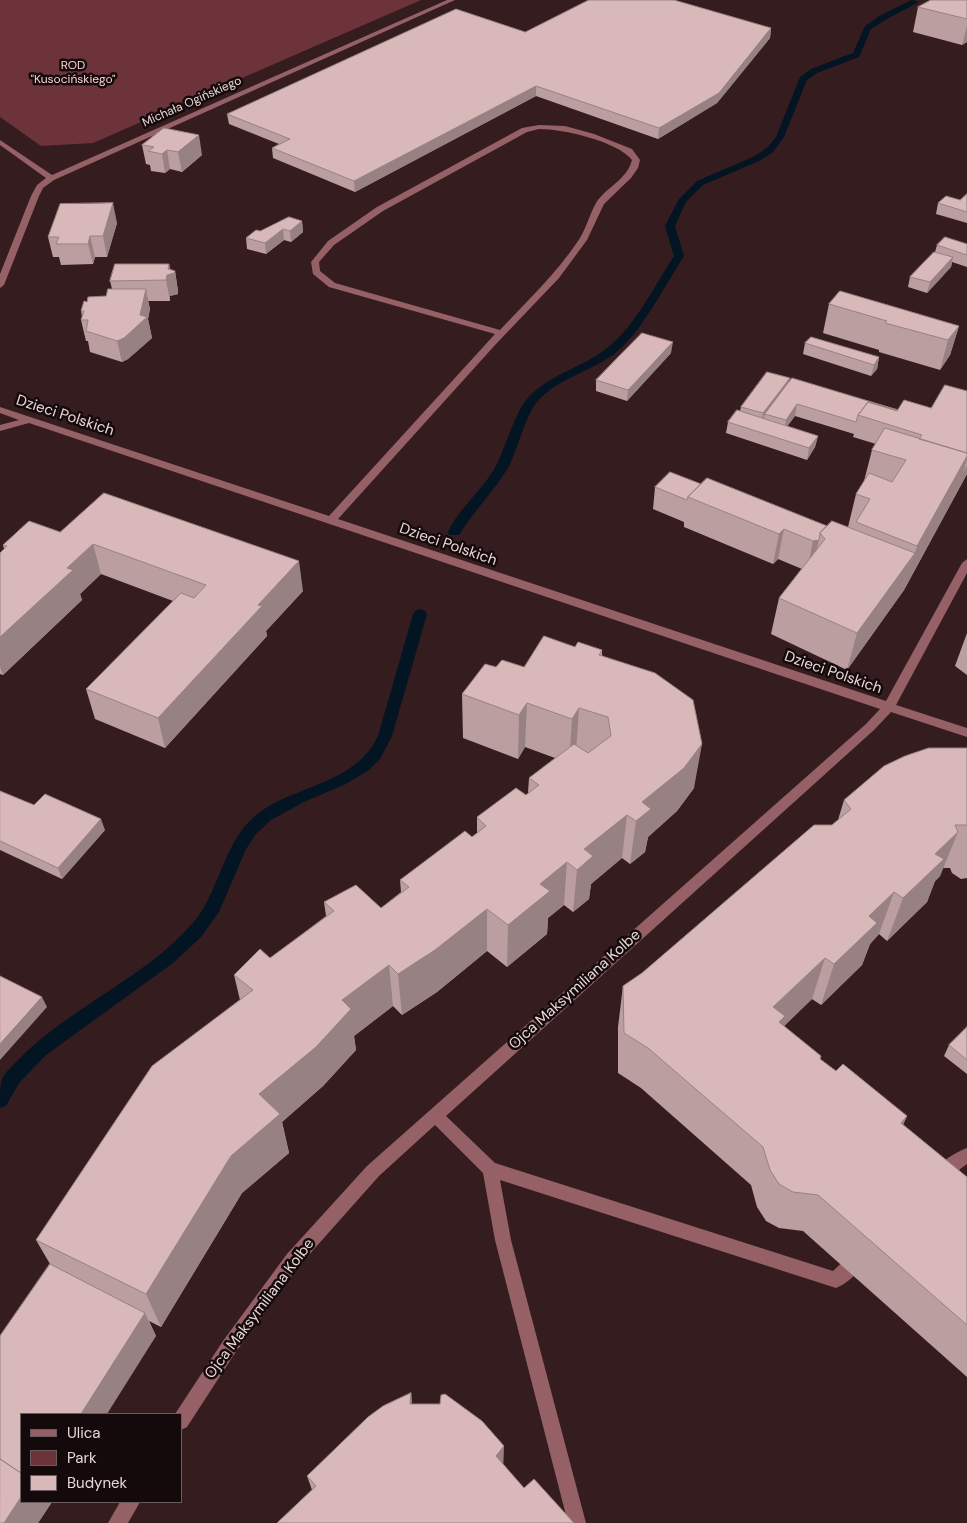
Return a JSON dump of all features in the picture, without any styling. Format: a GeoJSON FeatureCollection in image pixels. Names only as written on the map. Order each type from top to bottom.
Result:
{"type":"FeatureCollection","features":[{"type":"Feature","properties":{"kind":"street","name":"Michała Ogińskiego"},"geometry":{"type":"LineString","coordinates":[[0,285],[34,196],[51,178],[452,0]]}},
{"type":"Feature","properties":{"kind":"street"},"geometry":{"type":"LineString","coordinates":[[331,521],[501,332],[556,276],[583,240],[600,203],[634,168],[636,160],[629,151],[562,127],[540,126],[525,130],[372,214],[331,243],[315,262],[316,272],[332,285],[501,332]]}},
{"type":"Feature","properties":{"kind":"street"},"geometry":{"type":"LineString","coordinates":[[0,142],[51,178]]}},
{"type":"Feature","properties":{"kind":"street","name":"Dzieci Polskich"},"geometry":{"type":"LineString","coordinates":[[0,410],[967,733]]}},
{"type":"Feature","properties":{"kind":"street"},"geometry":{"type":"LineString","coordinates":[[0,428],[29,420]]}},
{"type":"Feature","properties":{"kind":"street","name":"Ojca Maksymiliana Kolbe"},"geometry":{"type":"LineString","coordinates":[[182,1419],[228,1347],[293,1260],[372,1171],[870,727],[888,708],[967,563]]}},
{"type":"Feature","properties":{"kind":"street"},"geometry":{"type":"LineString","coordinates":[[435,1115],[490,1169],[836,1280],[871,1245]]}},
{"type":"Feature","properties":{"kind":"street"},"geometry":{"type":"LineString","coordinates":[[927,1188],[948,1167],[967,1155]]}},
{"type":"Feature","properties":{"kind":"street"},"geometry":{"type":"LineString","coordinates":[[490,1169],[503,1240],[577,1523]]}},
{"type":"Feature","properties":{"kind":"street"},"geometry":{"type":"LineString","coordinates":[[118,1523],[129,1503]]}},
{"type":"Feature","properties":{"kind":"green space","name":"ROD \"Kusocińskiego\""},"geometry":{"type":"Polygon","coordinates":[[[0,0],[421,0],[93,143],[41,146],[0,117],[0,0]]]}},
{"type":"Feature","properties":{"kind":"building"},"geometry":{"type":"Polygon","coordinates":[[[589,0],[674,0],[771,28],[719,93],[659,128],[536,86],[354,181],[272,148],[290,139],[227,114],[456,9],[525,32],[589,0]]]}},
{"type":"Feature","properties":{"kind":"building"},"geometry":{"type":"Polygon","coordinates":[[[931,0],[967,0],[967,19],[918,7],[931,0]]]}},
{"type":"Feature","properties":{"kind":"building"},"geometry":{"type":"Polygon","coordinates":[[[164,128],[199,135],[178,152],[167,150],[162,154],[148,151],[154,147],[142,145],[164,128]]]}},
{"type":"Feature","properties":{"kind":"building"},"geometry":{"type":"Polygon","coordinates":[[[967,194],[967,212],[938,203],[946,196],[960,200],[967,194]]]}},
{"type":"Feature","properties":{"kind":"building"},"geometry":{"type":"Polygon","coordinates":[[[113,203],[103,236],[90,236],[88,244],[56,244],[59,237],[48,237],[60,204],[113,203]]]}},
{"type":"Feature","properties":{"kind":"building"},"geometry":{"type":"Polygon","coordinates":[[[289,217],[302,221],[290,231],[283,229],[265,243],[246,238],[256,230],[260,231],[289,217]]]}},
{"type":"Feature","properties":{"kind":"building"},"geometry":{"type":"Polygon","coordinates":[[[945,237],[967,244],[967,255],[937,245],[945,237]]]}},
{"type":"Feature","properties":{"kind":"building"},"geometry":{"type":"Polygon","coordinates":[[[934,252],[953,257],[930,282],[910,277],[934,252]]]}},
{"type":"Feature","properties":{"kind":"building"},"geometry":{"type":"Polygon","coordinates":[[[115,264],[169,264],[168,269],[175,271],[167,275],[166,280],[110,281],[115,264]]]}},
{"type":"Feature","properties":{"kind":"building"},"geometry":{"type":"Polygon","coordinates":[[[108,289],[146,289],[140,315],[147,317],[124,338],[117,341],[86,331],[88,320],[81,320],[84,311],[81,311],[84,301],[87,302],[88,297],[106,296],[108,289]]]}},
{"type":"Feature","properties":{"kind":"building"},"geometry":{"type":"Polygon","coordinates":[[[840,291],[959,326],[948,340],[885,323],[887,321],[829,304],[840,291]]]}},
{"type":"Feature","properties":{"kind":"building"},"geometry":{"type":"Polygon","coordinates":[[[642,333],[673,342],[628,390],[596,380],[642,333]]]}},
{"type":"Feature","properties":{"kind":"building"},"geometry":{"type":"Polygon","coordinates":[[[811,337],[879,357],[874,365],[805,343],[811,337]]]}},
{"type":"Feature","properties":{"kind":"building"},"geometry":{"type":"Polygon","coordinates":[[[767,372],[790,378],[763,413],[741,407],[767,372]]]}},
{"type":"Feature","properties":{"kind":"building"},"geometry":{"type":"Polygon","coordinates":[[[792,378],[898,410],[868,402],[858,415],[856,422],[797,404],[786,420],[765,414],[792,378]]]}},
{"type":"Feature","properties":{"kind":"building"},"geometry":{"type":"Polygon","coordinates":[[[945,385],[967,391],[967,453],[919,439],[922,435],[858,415],[868,402],[897,411],[904,400],[931,408],[945,385]]]}},
{"type":"Feature","properties":{"kind":"building"},"geometry":{"type":"Polygon","coordinates":[[[737,410],[818,436],[809,448],[728,422],[737,410]]]}},
{"type":"Feature","properties":{"kind":"building"},"geometry":{"type":"Polygon","coordinates":[[[885,428],[967,453],[917,546],[856,522],[870,499],[856,494],[869,473],[892,482],[906,460],[872,450],[885,428]]]}},
{"type":"Feature","properties":{"kind":"building"},"geometry":{"type":"Polygon","coordinates":[[[967,458],[967,465],[962,476],[967,458]]]}},
{"type":"Feature","properties":{"kind":"building"},"geometry":{"type":"Polygon","coordinates":[[[670,472],[701,484],[687,500],[655,487],[670,472]]]}},
{"type":"Feature","properties":{"kind":"building"},"geometry":{"type":"Polygon","coordinates":[[[707,478],[827,526],[820,533],[819,540],[813,541],[784,529],[779,534],[688,497],[707,478]]]}},
{"type":"Feature","properties":{"kind":"building"},"geometry":{"type":"Polygon","coordinates":[[[104,493],[299,561],[258,605],[262,606],[158,718],[86,689],[181,593],[194,598],[206,585],[93,544],[67,568],[73,570],[0,637],[0,553],[7,546],[3,545],[29,521],[60,532],[104,493]]]}},
{"type":"Feature","properties":{"kind":"building"},"geometry":{"type":"Polygon","coordinates":[[[832,521],[915,553],[857,633],[779,598],[825,539],[820,533],[832,521]]]}},
{"type":"Feature","properties":{"kind":"building"},"geometry":{"type":"Polygon","coordinates":[[[544,636],[575,647],[578,642],[602,650],[599,655],[655,673],[693,700],[702,744],[684,768],[642,802],[651,809],[636,821],[627,815],[584,849],[593,856],[577,870],[567,862],[540,884],[550,891],[508,925],[487,909],[435,950],[398,974],[389,965],[342,1000],[351,1009],[316,1047],[259,1094],[280,1114],[231,1156],[146,1294],[36,1240],[152,1066],[253,990],[234,975],[260,949],[270,958],[334,911],[324,902],[356,885],[381,908],[409,887],[400,880],[465,831],[472,837],[486,826],[477,817],[516,788],[526,795],[539,785],[529,778],[574,744],[588,753],[611,736],[608,717],[579,708],[572,719],[527,703],[519,715],[462,694],[485,664],[496,667],[502,660],[524,667],[544,636]]]}},
{"type":"Feature","properties":{"kind":"building"},"geometry":{"type":"Polygon","coordinates":[[[929,748],[967,748],[967,825],[955,825],[958,832],[935,854],[944,859],[903,898],[894,892],[869,916],[877,923],[834,964],[825,958],[773,1007],[785,1016],[779,1022],[821,1056],[820,1059],[836,1071],[843,1064],[907,1116],[901,1123],[967,1177],[967,1325],[818,1195],[793,1192],[779,1184],[770,1170],[763,1147],[648,1048],[624,1033],[623,986],[642,973],[814,825],[832,825],[851,809],[844,800],[884,766],[929,748]]]}},
{"type":"Feature","properties":{"kind":"building"},"geometry":{"type":"Polygon","coordinates":[[[0,791],[34,805],[45,794],[101,819],[58,868],[0,841],[0,791]]]}},
{"type":"Feature","properties":{"kind":"building"},"geometry":{"type":"Polygon","coordinates":[[[0,976],[42,997],[0,1044],[0,976]]]}},
{"type":"Feature","properties":{"kind":"building"},"geometry":{"type":"Polygon","coordinates":[[[967,1027],[967,1060],[949,1045],[967,1027]]]}},
{"type":"Feature","properties":{"kind":"building"},"geometry":{"type":"Polygon","coordinates":[[[50,1264],[145,1313],[82,1413],[20,1413],[20,1472],[0,1459],[0,1336],[50,1264]]]}},
{"type":"Feature","properties":{"kind":"building"},"geometry":{"type":"Polygon","coordinates":[[[411,1393],[410,1404],[440,1404],[441,1395],[445,1394],[482,1421],[504,1446],[496,1456],[524,1488],[534,1479],[574,1523],[277,1523],[316,1486],[307,1476],[368,1417],[383,1406],[411,1393]]]}},
{"type":"Feature","properties":{"kind":"building"},"geometry":{"type":"Polygon","coordinates":[[[0,1459],[20,1472],[20,1499],[4,1523],[0,1523],[0,1459]]]}},
{"type":"Feature","properties":{"kind":"waterway"},"geometry":{"type":"LineString","coordinates":[[454,532],[459,522],[502,467],[530,402],[544,388],[592,363],[610,352],[626,338],[679,256],[670,226],[682,201],[700,183],[756,159],[770,150],[780,137],[803,79],[814,71],[856,55],[868,28],[884,17],[915,2]]}},
{"type":"Feature","properties":{"kind":"waterway"},"geometry":{"type":"LineString","coordinates":[[0,1100],[13,1077],[40,1049],[167,958],[195,932],[213,907],[239,847],[250,830],[266,816],[299,798],[341,780],[364,766],[375,755],[385,736],[420,614]]}}]}
